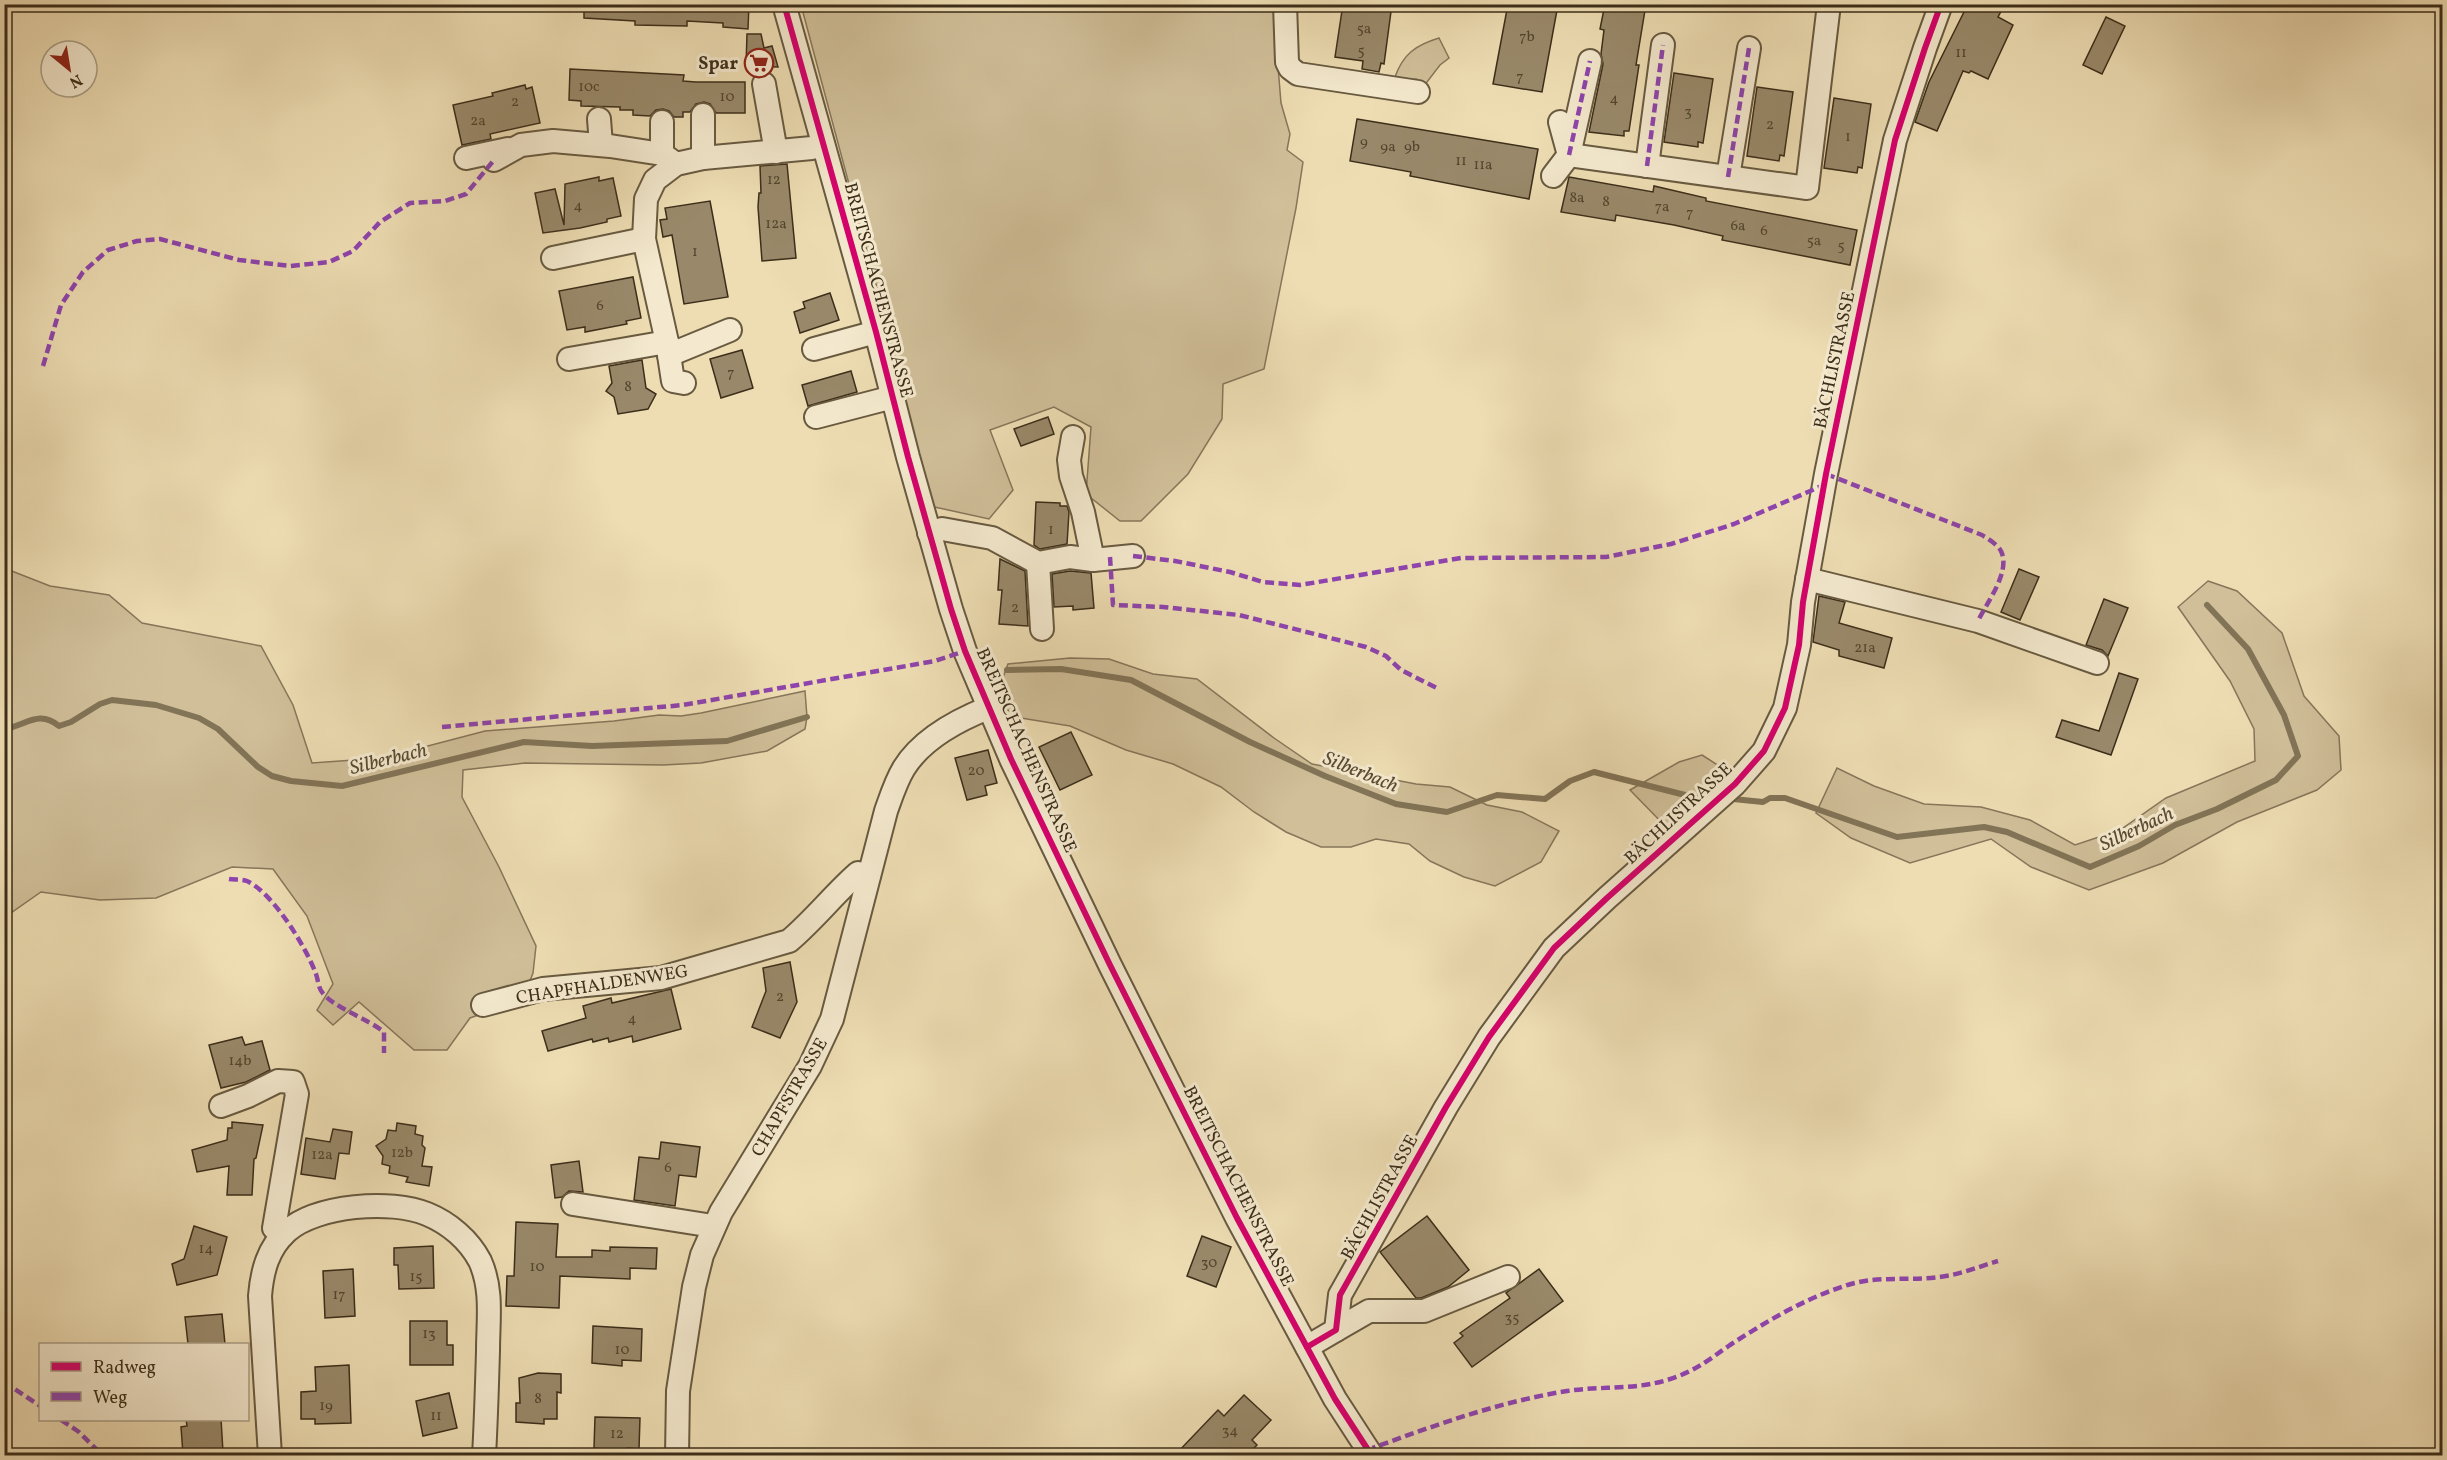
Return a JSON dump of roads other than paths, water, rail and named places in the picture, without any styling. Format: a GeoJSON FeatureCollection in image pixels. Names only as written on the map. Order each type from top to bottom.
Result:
{"type":"FeatureCollection","features":[{"type":"Feature","properties":{"kind":"street","name":"BREITSCHACHENSTRASSE"},"geometry":{"type":"LineString","coordinates":[[784,4],[954,619],[988,708],[1110,965],[1237,1218],[1335,1399],[1372,1455]]}},
{"type":"Feature","properties":{"kind":"street"},"geometry":{"type":"LineString","coordinates":[[1285,4],[1287,63],[1298,74],[1418,92]]}},
{"type":"Feature","properties":{"kind":"street"},"geometry":{"type":"LineString","coordinates":[[1569,155],[1807,188],[1829,4]]}},
{"type":"Feature","properties":{"kind":"street","name":"BÄCHLISTRASSE"},"geometry":{"type":"LineString","coordinates":[[1336,1330],[1340,1295],[1446,1107],[1489,1037],[1554,948],[1736,784],[1764,750],[1785,708],[1799,645],[1807,579],[1826,474],[1895,140],[1941,4]]}},
{"type":"Feature","properties":{"kind":"street"},"geometry":{"type":"LineString","coordinates":[[1647,166],[1663,45]]}},
{"type":"Feature","properties":{"kind":"street"},"geometry":{"type":"LineString","coordinates":[[1728,177],[1749,48]]}},
{"type":"Feature","properties":{"kind":"street"},"geometry":{"type":"LineString","coordinates":[[1553,176],[1569,155],[1590,61]]}},
{"type":"Feature","properties":{"kind":"street"},"geometry":{"type":"LineString","coordinates":[[764,84],[776,152]]}},
{"type":"Feature","properties":{"kind":"street"},"geometry":{"type":"LineString","coordinates":[[703,116],[712,163]]}},
{"type":"Feature","properties":{"kind":"street"},"geometry":{"type":"LineString","coordinates":[[599,119],[601,145]]}},
{"type":"Feature","properties":{"kind":"street"},"geometry":{"type":"LineString","coordinates":[[662,122],[669,159],[646,199],[644,239],[668,348],[679,382]]}},
{"type":"Feature","properties":{"kind":"street"},"geometry":{"type":"LineString","coordinates":[[1560,122],[1569,155]]}},
{"type":"Feature","properties":{"kind":"street"},"geometry":{"type":"LineString","coordinates":[[466,159],[553,141],[601,145],[669,159],[712,163],[823,145]]}},
{"type":"Feature","properties":{"kind":"street"},"geometry":{"type":"LineString","coordinates":[[494,160],[521,146]]}},
{"type":"Feature","properties":{"kind":"street"},"geometry":{"type":"LineString","coordinates":[[553,258],[644,239]]}},
{"type":"Feature","properties":{"kind":"street"},"geometry":{"type":"LineString","coordinates":[[569,359],[668,348],[730,330]]}},
{"type":"Feature","properties":{"kind":"street"},"geometry":{"type":"LineString","coordinates":[[814,349],[876,332]]}},
{"type":"Feature","properties":{"kind":"street"},"geometry":{"type":"LineString","coordinates":[[816,417],[893,398]]}},
{"type":"Feature","properties":{"kind":"street"},"geometry":{"type":"LineString","coordinates":[[1073,437],[1069,460],[1071,476],[1083,512],[1093,560]]}},
{"type":"Feature","properties":{"kind":"street"},"geometry":{"type":"LineString","coordinates":[[930,533],[942,529],[992,538],[1038,563],[1070,557],[1093,560],[1133,556]]}},
{"type":"Feature","properties":{"kind":"street"},"geometry":{"type":"LineString","coordinates":[[1038,563],[1042,629]]}},
{"type":"Feature","properties":{"kind":"street"},"geometry":{"type":"LineString","coordinates":[[1807,579],[1978,621],[2097,663]]}},
{"type":"Feature","properties":{"kind":"street","name":"CHAPFSTRASSE"},"geometry":{"type":"LineString","coordinates":[[677,1455],[678,1391],[694,1287],[713,1226],[810,1066],[832,1019],[886,812],[905,767],[922,748],[941,733],[969,716],[988,708]]}},
{"type":"Feature","properties":{"kind":"street","name":"CHAPFHALDENWEG"},"geometry":{"type":"LineString","coordinates":[[483,1005],[543,990],[662,978],[789,941],[804,929],[834,894],[858,873],[869,876]]}},
{"type":"Feature","properties":{"kind":"street"},"geometry":{"type":"LineString","coordinates":[[221,1107],[278,1081],[293,1082],[297,1094],[274,1228],[282,1236]]}},
{"type":"Feature","properties":{"kind":"street"},"geometry":{"type":"LineString","coordinates":[[573,1204],[713,1226]]}},
{"type":"Feature","properties":{"kind":"street"},"geometry":{"type":"LineString","coordinates":[[270,1455],[260,1296],[267,1259],[282,1236],[299,1222],[312,1216],[352,1206],[404,1208],[426,1213],[449,1225],[467,1241],[479,1260],[489,1290],[484,1455]]}},
{"type":"Feature","properties":{"kind":"street"},"geometry":{"type":"LineString","coordinates":[[1307,1347],[1369,1311],[1424,1311],[1508,1277]]}},
{"type":"Feature","properties":{"kind":"waterway","name":"Silberbach"},"geometry":{"type":"LineString","coordinates":[[1733,799],[1763,802],[1770,798],[1785,798],[1897,837],[1984,827],[2007,832],[2090,867],[2139,846],[2175,825],[2217,809],[2276,780],[2298,756],[2284,715],[2248,649],[2207,605]]}},
{"type":"Feature","properties":{"kind":"waterway","name":"Silberbach"},"geometry":{"type":"LineString","coordinates":[[1007,670],[1061,669],[1131,680],[1250,742],[1325,776],[1396,804],[1447,812],[1497,795],[1545,799],[1570,781],[1594,772],[1693,797],[1709,795]]}},
{"type":"Feature","properties":{"kind":"waterway","name":"Silberbach"},"geometry":{"type":"LineString","coordinates":[[4,729],[38,719],[52,721],[59,726],[112,700],[156,705],[199,718],[218,729],[258,767],[272,776],[291,781],[342,786],[524,742],[592,746],[727,741],[807,717]]}},
{"type":"Feature","properties":{"kind":"place","name":"Spar"},"geometry":{"type":"Point","coordinates":[759,63]}}]}
